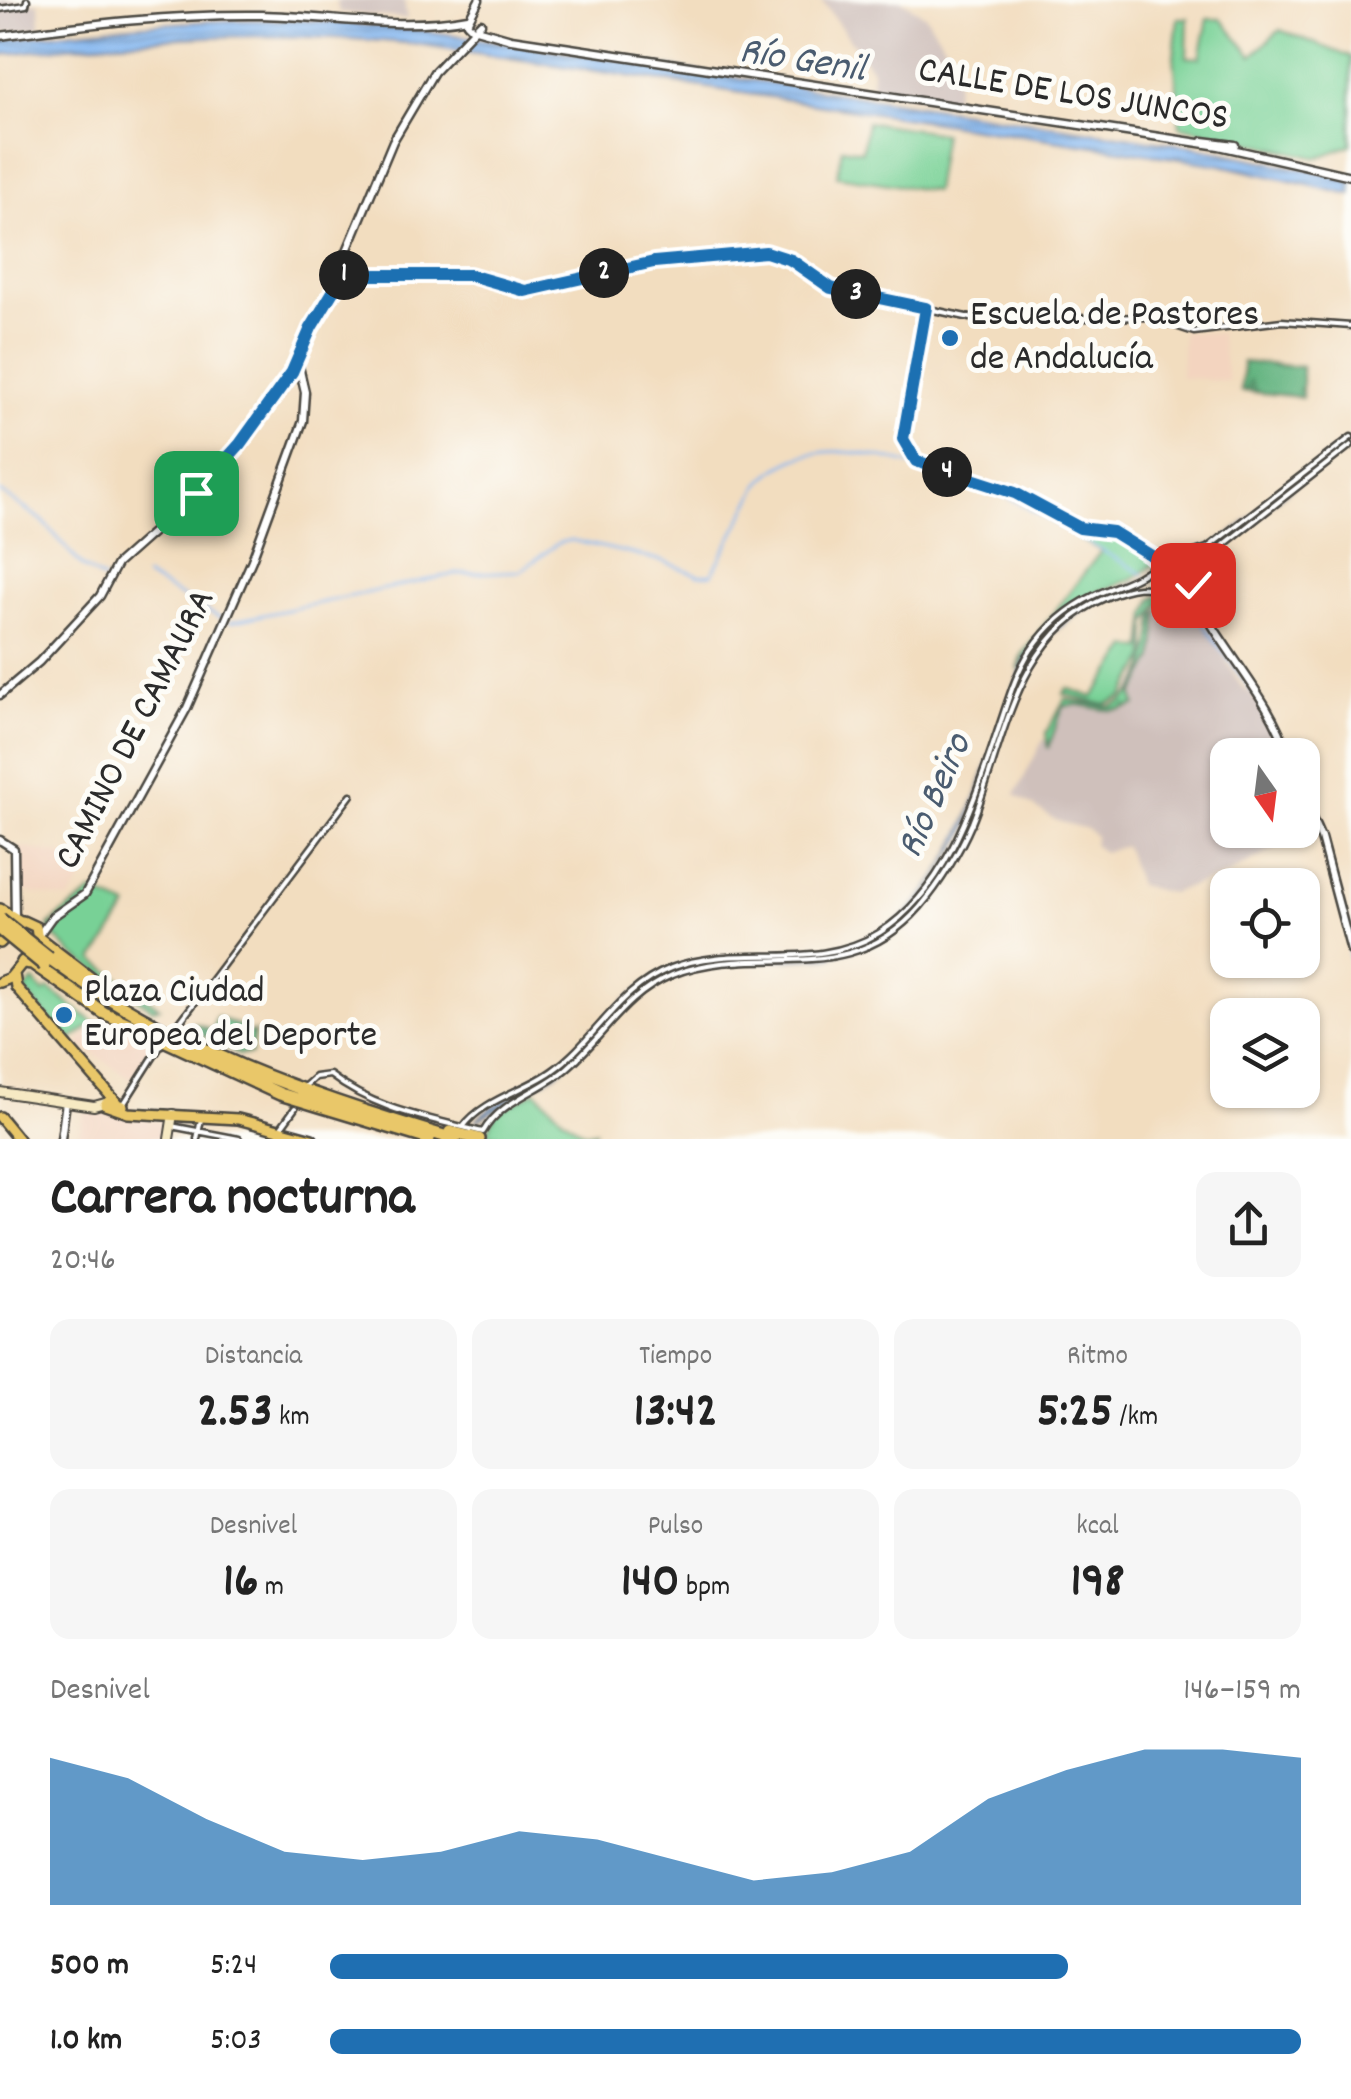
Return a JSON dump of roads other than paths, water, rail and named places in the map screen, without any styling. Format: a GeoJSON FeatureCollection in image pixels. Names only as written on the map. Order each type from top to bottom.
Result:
{"type":"FeatureCollection","features":[{"type":"Feature","properties":{"kind":"highway"},"geometry":{"type":"LineString","coordinates":[[11,917],[46,962],[167,1036],[288,1087],[428,1139]]}},
{"type":"Feature","properties":{"kind":"highway"},"geometry":{"type":"LineString","coordinates":[[0,930],[152,1034]]}},
{"type":"Feature","properties":{"kind":"highway"},"geometry":{"type":"LineString","coordinates":[[39,937],[167,1036]]}},
{"type":"Feature","properties":{"kind":"highway"},"geometry":{"type":"LineString","coordinates":[[23,962],[32,964],[104,1014],[258,1086],[414,1133],[454,1139]]}},
{"type":"Feature","properties":{"kind":"highway"},"geometry":{"type":"LineString","coordinates":[[414,1133],[480,1139]]}},
{"type":"Feature","properties":{"kind":"main road"},"geometry":{"type":"LineString","coordinates":[[0,943],[11,917],[34,925],[39,937],[14,974],[1,982],[74,1056]]}},
{"type":"Feature","properties":{"kind":"main road"},"geometry":{"type":"LineString","coordinates":[[14,974],[18,989],[117,1106]]}},
{"type":"Feature","properties":{"kind":"main road"},"geometry":{"type":"LineString","coordinates":[[0,1092],[200,1118],[312,1139]]}},
{"type":"Feature","properties":{"kind":"main road"},"geometry":{"type":"LineString","coordinates":[[169,1139],[173,1114]]}},
{"type":"Feature","properties":{"kind":"main road"},"geometry":{"type":"LineString","coordinates":[[0,1117],[18,1139]]}},
{"type":"Feature","properties":{"kind":"street"},"geometry":{"type":"LineString","coordinates":[[0,9],[26,5],[27,0]]}},
{"type":"Feature","properties":{"kind":"street"},"geometry":{"type":"LineString","coordinates":[[0,696],[39,662],[100,596],[116,564],[206,482],[240,444],[298,362],[341,273],[392,141],[427,83],[466,36],[479,1]]}},
{"type":"Feature","properties":{"kind":"street","name":"CALLE DE LOS JUNCOS"},"geometry":{"type":"LineString","coordinates":[[0,36],[168,17],[297,16],[429,26],[454,21],[473,23],[490,33],[1194,142],[1225,142],[1351,176]]}},
{"type":"Feature","properties":{"kind":"street"},"geometry":{"type":"LineString","coordinates":[[341,273],[470,275],[525,291],[654,262],[766,252],[791,260],[831,288],[995,321],[1148,317],[1194,332],[1282,321],[1351,326]]}},
{"type":"Feature","properties":{"kind":"street"},"geometry":{"type":"LineString","coordinates":[[926,308],[904,428],[909,455],[924,466],[1015,493],[1080,528],[1113,532],[1164,560],[1182,577],[1235,665],[1278,722],[1283,738]]}},
{"type":"Feature","properties":{"kind":"street","name":"CAMINO DE CAMAURA"},"geometry":{"type":"LineString","coordinates":[[39,937],[52,917],[85,894],[195,692],[252,560],[303,421],[305,392],[298,362]]}},
{"type":"Feature","properties":{"kind":"street"},"geometry":{"type":"LineString","coordinates":[[463,1127],[481,1110],[556,1069],[622,997],[657,974],[704,959],[830,953],[865,941],[898,919],[917,900],[964,824],[1016,679],[1038,641],[1077,605],[1146,576],[1164,560],[1207,548],[1351,437]]}},
{"type":"Feature","properties":{"kind":"street"},"geometry":{"type":"LineString","coordinates":[[1182,577],[1194,576],[1226,543],[1351,446]]}},
{"type":"Feature","properties":{"kind":"street"},"geometry":{"type":"LineString","coordinates":[[304,1086],[315,1077],[330,1076],[370,1101],[482,1132],[496,1112],[569,1067],[627,1003],[660,980],[705,966],[833,958],[894,931],[922,904],[964,838],[1022,681],[1044,644],[1068,620],[1095,602],[1139,586],[1171,593],[1182,577]]}},
{"type":"Feature","properties":{"kind":"street"},"geometry":{"type":"LineString","coordinates":[[117,1106],[351,795]]}},
{"type":"Feature","properties":{"kind":"street"},"geometry":{"type":"LineString","coordinates":[[1320,836],[1351,951]]}},
{"type":"Feature","properties":{"kind":"street"},"geometry":{"type":"LineString","coordinates":[[0,840],[14,849],[11,917]]}},
{"type":"Feature","properties":{"kind":"street"},"geometry":{"type":"LineString","coordinates":[[61,1139],[66,1102]]}},
{"type":"Feature","properties":{"kind":"street"},"geometry":{"type":"LineString","coordinates":[[286,1133],[295,1108]]}},
{"type":"Feature","properties":{"kind":"street"},"geometry":{"type":"LineString","coordinates":[[197,1139],[200,1118]]}},
{"type":"Feature","properties":{"kind":"street"},"geometry":{"type":"LineString","coordinates":[[286,1133],[291,1118]]}},
{"type":"Feature","properties":{"kind":"street"},"geometry":{"type":"LineString","coordinates":[[172,1126],[239,1139]]}},
{"type":"Feature","properties":{"kind":"water"},"geometry":{"type":"Polygon","coordinates":[[[298,20],[420,30],[1190,146],[1331,175],[1351,182],[1351,195],[1221,165],[417,44],[312,37],[208,37],[0,55],[0,41],[75,31],[186,22],[298,20]]]}},
{"type":"Feature","properties":{"kind":"water"},"geometry":{"type":"Polygon","coordinates":[[[1351,439],[1259,514],[1228,536],[1351,439]]]}},
{"type":"Feature","properties":{"kind":"water"},"geometry":{"type":"Polygon","coordinates":[[[1228,536],[1198,560],[1124,589],[1178,566],[1228,536]]]}},
{"type":"Feature","properties":{"kind":"water"},"geometry":{"type":"Polygon","coordinates":[[[1093,602],[1049,635],[1020,681],[964,835],[924,899],[891,930],[868,944],[829,957],[708,963],[660,978],[629,998],[657,977],[677,968],[727,959],[828,954],[876,937],[901,918],[923,896],[956,843],[1029,656],[1065,618],[1093,602]]]}},
{"type":"Feature","properties":{"kind":"water"},"geometry":{"type":"Polygon","coordinates":[[[617,1009],[560,1071],[477,1120],[488,1109],[568,1061],[617,1009]]]}},
{"type":"Feature","properties":{"kind":"waterway"},"geometry":{"type":"LineString","coordinates":[[230,622],[455,574],[521,571],[558,543],[571,540],[663,561],[699,575],[712,574],[761,482],[782,465],[805,456],[854,452],[952,477]]}},
{"type":"Feature","properties":{"kind":"waterway"},"geometry":{"type":"LineString","coordinates":[[998,491],[1143,574]]}},
{"type":"Feature","properties":{"kind":"waterway"},"geometry":{"type":"LineString","coordinates":[[0,492],[42,520],[83,567],[104,580]]}},
{"type":"Feature","properties":{"kind":"waterway"},"geometry":{"type":"LineString","coordinates":[[145,576],[222,619]]}},
{"type":"Feature","properties":{"kind":"waterway"},"geometry":{"type":"LineString","coordinates":[[1179,591],[1254,694]]}},
{"type":"Feature","properties":{"kind":"waterway"},"geometry":{"type":"LineString","coordinates":[[1349,951],[1351,964]]}},
{"type":"Feature","properties":{"kind":"place","name":"Escuela de Pastores de Andalucía"},"geometry":{"type":"Point","coordinates":[950,338]}},
{"type":"Feature","properties":{"kind":"place","name":"Plaza Ciudad Europea del Deporte"},"geometry":{"type":"Point","coordinates":[64,1015]}},
{"type":"Feature","properties":{"kind":"water label","name":"Río Genil"},"geometry":{"type":"Point","coordinates":[802,63]}},
{"type":"Feature","properties":{"kind":"water label","name":"Río Beiro"},"geometry":{"type":"Point","coordinates":[937,797]}}]}
